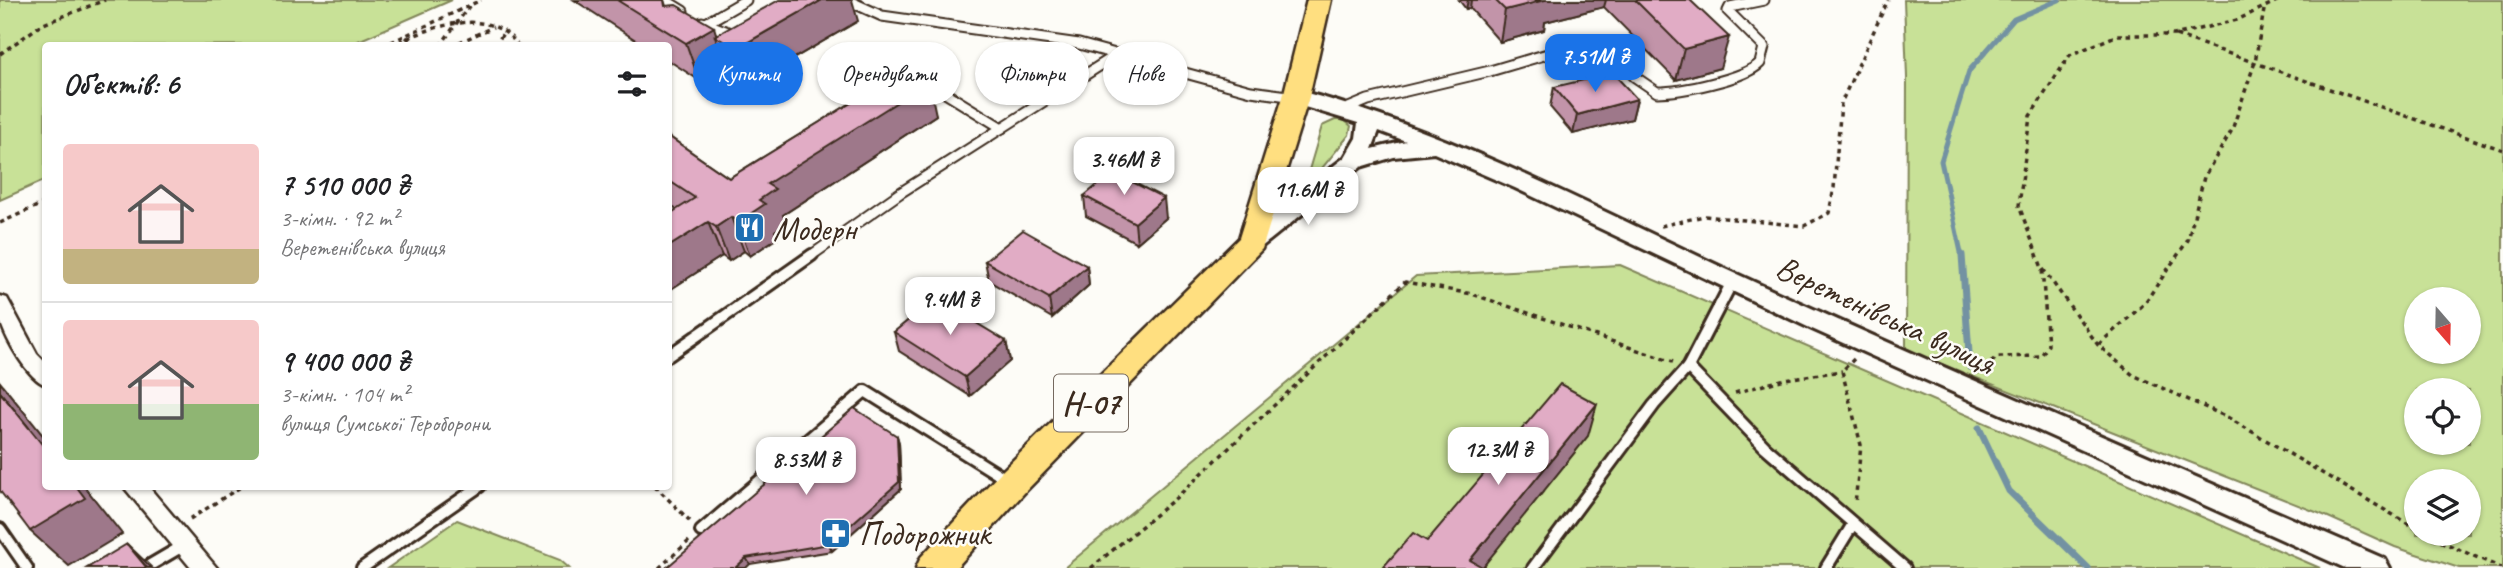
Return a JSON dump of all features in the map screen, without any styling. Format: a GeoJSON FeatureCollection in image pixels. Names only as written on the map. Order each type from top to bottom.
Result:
{"type":"FeatureCollection","features":[{"type":"Feature","properties":{"kind":"main road","name":"Н-07"},"geometry":{"type":"LineString","coordinates":[[934,568],[1012,483],[1252,242],[1296,97],[1319,0]]}},
{"type":"Feature","properties":{"kind":"street","name":"Веретенівська вулиця"},"geometry":{"type":"LineString","coordinates":[[1296,97],[1369,119],[1493,170],[1964,389],[2375,568]]}},
{"type":"Feature","properties":{"kind":"street"},"geometry":{"type":"LineString","coordinates":[[1252,242],[1353,162],[1367,138],[1369,119]]}},
{"type":"Feature","properties":{"kind":"street"},"geometry":{"type":"LineString","coordinates":[[1353,162],[1393,150],[1433,146]]}},
{"type":"Feature","properties":{"kind":"street"},"geometry":{"type":"LineString","coordinates":[[0,303],[30,359],[42,372]]}},
{"type":"Feature","properties":{"kind":"street"},"geometry":{"type":"LineString","coordinates":[[138,490],[205,568]]}},
{"type":"Feature","properties":{"kind":"lane"},"geometry":{"type":"LineString","coordinates":[[665,0],[705,24],[742,38]]}},
{"type":"Feature","properties":{"kind":"lane"},"geometry":{"type":"LineString","coordinates":[[694,31],[746,0]]}},
{"type":"Feature","properties":{"kind":"lane"},"geometry":{"type":"LineString","coordinates":[[847,0],[882,16],[1079,44],[1103,50]]}},
{"type":"Feature","properties":{"kind":"lane"},"geometry":{"type":"LineString","coordinates":[[1344,110],[1368,100],[1490,71],[1585,43],[1600,42],[1646,87],[1658,93],[1738,75],[1758,67],[1764,47],[1728,11],[1730,7],[1764,0]]}},
{"type":"Feature","properties":{"kind":"lane"},"geometry":{"type":"LineString","coordinates":[[672,353],[900,193],[1103,64]]}},
{"type":"Feature","properties":{"kind":"lane"},"geometry":{"type":"LineString","coordinates":[[1188,73],[1251,91],[1296,97]]}},
{"type":"Feature","properties":{"kind":"lane"},"geometry":{"type":"LineString","coordinates":[[961,103],[1002,128]]}},
{"type":"Feature","properties":{"kind":"lane"},"geometry":{"type":"LineString","coordinates":[[1533,568],[1654,405],[1688,367],[1732,282]]}},
{"type":"Feature","properties":{"kind":"lane"},"geometry":{"type":"LineString","coordinates":[[1688,367],[1716,399],[1905,568]]}},
{"type":"Feature","properties":{"kind":"lane"},"geometry":{"type":"LineString","coordinates":[[701,531],[865,391],[1012,483]]}},
{"type":"Feature","properties":{"kind":"lane"},"geometry":{"type":"LineString","coordinates":[[362,568],[474,490]]}},
{"type":"Feature","properties":{"kind":"lane"},"geometry":{"type":"LineString","coordinates":[[1826,568],[1853,524]]}},
{"type":"Feature","properties":{"kind":"lane"},"geometry":{"type":"LineString","coordinates":[[0,529],[27,568]]}},
{"type":"Feature","properties":{"kind":"lane"},"geometry":{"type":"LineString","coordinates":[[145,568],[180,537]]}},
{"type":"Feature","properties":{"kind":"path"},"geometry":{"type":"LineString","coordinates":[[0,54],[41,25],[105,0]]}},
{"type":"Feature","properties":{"kind":"path"},"geometry":{"type":"LineString","coordinates":[[392,42],[481,0]]}},
{"type":"Feature","properties":{"kind":"path"},"geometry":{"type":"LineString","coordinates":[[1626,234],[1704,216],[1804,226],[1829,213],[1834,188],[1841,103],[1888,0]]}},
{"type":"Feature","properties":{"kind":"path"},"geometry":{"type":"LineString","coordinates":[[2279,0],[2264,10],[2237,20],[2174,34],[2118,35],[2070,55],[2030,116],[2019,206],[2042,268],[2098,345],[2133,375],[2227,417],[2404,521]]}},
{"type":"Feature","properties":{"kind":"path"},"geometry":{"type":"LineString","coordinates":[[443,42],[470,5]]}},
{"type":"Feature","properties":{"kind":"path"},"geometry":{"type":"LineString","coordinates":[[2098,345],[2144,304],[2188,240],[2204,177],[2232,130],[2255,62],[2264,10]]}},
{"type":"Feature","properties":{"kind":"path"},"geometry":{"type":"LineString","coordinates":[[398,42],[406,36],[457,23],[495,26],[512,35],[516,42]]}},
{"type":"Feature","properties":{"kind":"path"},"geometry":{"type":"LineString","coordinates":[[460,42],[495,26]]}},
{"type":"Feature","properties":{"kind":"path"},"geometry":{"type":"LineString","coordinates":[[498,42],[505,30]]}},
{"type":"Feature","properties":{"kind":"path"},"geometry":{"type":"LineString","coordinates":[[2174,34],[2503,150]]}},
{"type":"Feature","properties":{"kind":"path"},"geometry":{"type":"LineString","coordinates":[[406,36],[413,42]]}},
{"type":"Feature","properties":{"kind":"path"},"geometry":{"type":"LineString","coordinates":[[0,223],[42,204]]}},
{"type":"Feature","properties":{"kind":"path"},"geometry":{"type":"LineString","coordinates":[[1964,389],[1985,363],[2002,353],[2041,356],[2048,345],[2042,268]]}},
{"type":"Feature","properties":{"kind":"path"},"geometry":{"type":"LineString","coordinates":[[1091,568],[1177,497],[1405,282],[1472,294],[1688,367]]}},
{"type":"Feature","properties":{"kind":"path"},"geometry":{"type":"LineString","coordinates":[[1716,399],[1785,379],[1842,371],[1868,345]]}},
{"type":"Feature","properties":{"kind":"path"},"geometry":{"type":"LineString","coordinates":[[1842,371],[1861,445],[1853,524]]}},
{"type":"Feature","properties":{"kind":"path"},"geometry":{"type":"LineString","coordinates":[[180,537],[237,490]]}},
{"type":"Feature","properties":{"kind":"path"},"geometry":{"type":"LineString","coordinates":[[659,490],[701,531],[659,568]]}},
{"type":"Feature","properties":{"kind":"path"},"geometry":{"type":"LineString","coordinates":[[2451,546],[2501,568]]}},
{"type":"Feature","properties":{"kind":"green space"},"geometry":{"type":"Polygon","coordinates":[[[0,0],[452,0],[356,42],[42,42],[42,181],[0,200],[0,0]]]}},
{"type":"Feature","properties":{"kind":"green space"},"geometry":{"type":"Polygon","coordinates":[[[1904,0],[2503,0],[2503,568],[2459,568],[2395,547],[2326,516],[1906,350],[1907,77],[1904,0]]]}},
{"type":"Feature","properties":{"kind":"green space"},"geometry":{"type":"Polygon","coordinates":[[[1335,120],[1344,120],[1351,126],[1349,135],[1319,172],[1309,170],[1322,126],[1335,120]]]}},
{"type":"Feature","properties":{"kind":"green space"},"geometry":{"type":"Polygon","coordinates":[[[1620,265],[2320,568],[1064,568],[1416,276],[1620,265]]]}},
{"type":"Feature","properties":{"kind":"green space"},"geometry":{"type":"Polygon","coordinates":[[[457,520],[560,560],[569,568],[388,568],[457,520]]]}},
{"type":"Feature","properties":{"kind":"building"},"geometry":{"type":"Polygon","coordinates":[[[617,0],[664,0],[665,6],[676,5],[714,27],[686,43],[617,0]]]}},
{"type":"Feature","properties":{"kind":"building"},"geometry":{"type":"Polygon","coordinates":[[[779,0],[822,0],[748,42],[725,42],[715,36],[779,0]]]}},
{"type":"Feature","properties":{"kind":"building"},"geometry":{"type":"Polygon","coordinates":[[[1495,0],[1545,0],[1505,10],[1495,0]]]}},
{"type":"Feature","properties":{"kind":"building"},"geometry":{"type":"Polygon","coordinates":[[[1635,0],[1690,0],[1729,37],[1684,49],[1635,0]]]}},
{"type":"Feature","properties":{"kind":"building"},"geometry":{"type":"Polygon","coordinates":[[[1613,73],[1637,99],[1577,115],[1554,87],[1613,73]]]}},
{"type":"Feature","properties":{"kind":"building"},"geometry":{"type":"Polygon","coordinates":[[[848,105],[892,105],[767,184],[775,189],[759,200],[765,204],[738,222],[731,217],[716,227],[708,222],[672,244],[672,212],[695,198],[672,183],[672,139],[729,178],[848,105]]]}},
{"type":"Feature","properties":{"kind":"building"},"geometry":{"type":"Polygon","coordinates":[[[1113,172],[1164,198],[1135,223],[1084,196],[1113,172]]]}},
{"type":"Feature","properties":{"kind":"building"},"geometry":{"type":"Polygon","coordinates":[[[1023,230],[1087,266],[1049,298],[985,261],[1023,230]]]}},
{"type":"Feature","properties":{"kind":"building"},"geometry":{"type":"Polygon","coordinates":[[[935,298],[1006,341],[965,377],[894,332],[935,298]]]}},
{"type":"Feature","properties":{"kind":"building"},"geometry":{"type":"Polygon","coordinates":[[[1560,384],[1597,404],[1470,560],[1484,568],[1384,566],[1413,533],[1427,541],[1560,384]]]}},
{"type":"Feature","properties":{"kind":"building"},"geometry":{"type":"Polygon","coordinates":[[[0,392],[42,444],[42,490],[79,490],[85,498],[30,531],[0,491],[0,392]]]}},
{"type":"Feature","properties":{"kind":"building"},"geometry":{"type":"Polygon","coordinates":[[[854,408],[897,436],[899,482],[829,544],[746,558],[735,568],[666,568],[854,408]]]}},
{"type":"Feature","properties":{"kind":"building"},"geometry":{"type":"Polygon","coordinates":[[[127,544],[147,568],[87,568],[127,544]]]}},
{"type":"Feature","properties":{"kind":"waterway"},"geometry":{"type":"LineString","coordinates":[[1962,257],[1941,161],[1969,71],[2014,19],[2059,0]]}},
{"type":"Feature","properties":{"kind":"waterway"},"geometry":{"type":"LineString","coordinates":[[1962,255],[1970,367]]}},
{"type":"Feature","properties":{"kind":"waterway"},"geometry":{"type":"LineString","coordinates":[[1979,428],[2009,491],[2088,568]]}},
{"type":"Feature","properties":{"kind":"place","name":"Модерн"},"geometry":{"type":"Point","coordinates":[750,228]}},
{"type":"Feature","properties":{"kind":"place","name":"Подорожник"},"geometry":{"type":"Point","coordinates":[836,533]}}]}
